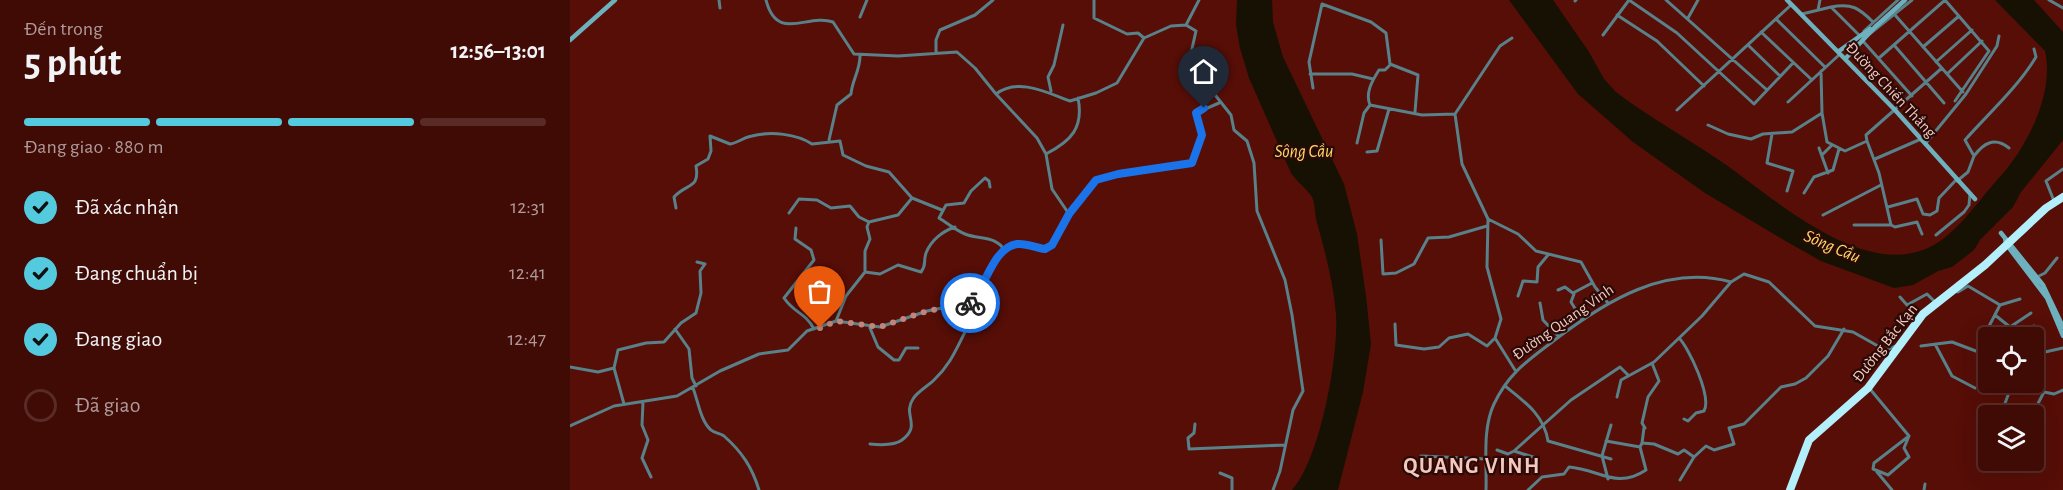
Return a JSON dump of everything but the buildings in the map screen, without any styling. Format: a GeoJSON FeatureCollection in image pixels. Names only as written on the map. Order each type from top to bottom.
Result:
{"type":"FeatureCollection","features":[{"type":"Feature","properties":{"kind":"highway","name":"Đường Bắc Kạn"},"geometry":{"type":"LineString","coordinates":[[1790,490],[1809,440],[1868,388],[1915,323],[1936,303],[1998,254],[2007,241],[2059,201]]}},
{"type":"Feature","properties":{"kind":"main road"},"geometry":{"type":"LineString","coordinates":[[570,40],[615,0]]}},
{"type":"Feature","properties":{"kind":"main road","name":"Đường Chiến Thắng"},"geometry":{"type":"LineString","coordinates":[[1786,0],[1846,58],[1975,199]]}},
{"type":"Feature","properties":{"kind":"main road"},"geometry":{"type":"LineString","coordinates":[[1846,58],[1874,24],[1905,0]]}},
{"type":"Feature","properties":{"kind":"main road"},"geometry":{"type":"LineString","coordinates":[[1840,52],[1861,39]]}},
{"type":"Feature","properties":{"kind":"main road"},"geometry":{"type":"LineString","coordinates":[[2007,241],[2037,277],[2054,303],[2063,327]]}},
{"type":"Feature","properties":{"kind":"main road"},"geometry":{"type":"LineString","coordinates":[[2007,241],[2047,298],[2063,336]]}},
{"type":"Feature","properties":{"kind":"street"},"geometry":{"type":"LineString","coordinates":[[719,0],[720,8]]}},
{"type":"Feature","properties":{"kind":"street"},"geometry":{"type":"LineString","coordinates":[[766,0],[770,14],[775,20],[797,25],[827,20],[833,22],[852,53],[860,56],[960,53],[1036,136],[1046,154],[1052,189],[1069,214]]}},
{"type":"Feature","properties":{"kind":"street"},"geometry":{"type":"LineString","coordinates":[[860,17],[867,0]]}},
{"type":"Feature","properties":{"kind":"street"},"geometry":{"type":"LineString","coordinates":[[936,52],[936,40],[940,30],[975,15],[993,0]]}},
{"type":"Feature","properties":{"kind":"street"},"geometry":{"type":"LineString","coordinates":[[1094,0],[1094,18],[1127,34],[1138,33],[1144,38]]}},
{"type":"Feature","properties":{"kind":"street"},"geometry":{"type":"LineString","coordinates":[[1186,25],[1198,6],[1199,0]]}},
{"type":"Feature","properties":{"kind":"street"},"geometry":{"type":"LineString","coordinates":[[1603,35],[1629,0],[1658,18],[1754,104],[1794,63]]}},
{"type":"Feature","properties":{"kind":"street"},"geometry":{"type":"LineString","coordinates":[[1666,0],[1767,90]]}},
{"type":"Feature","properties":{"kind":"street"},"geometry":{"type":"LineString","coordinates":[[1688,18],[1698,0]]}},
{"type":"Feature","properties":{"kind":"street"},"geometry":{"type":"LineString","coordinates":[[1818,10],[1820,0]]}},
{"type":"Feature","properties":{"kind":"street"},"geometry":{"type":"LineString","coordinates":[[1801,14],[1846,4],[1856,7],[1874,24],[1898,0]]}},
{"type":"Feature","properties":{"kind":"street"},"geometry":{"type":"LineString","coordinates":[[1861,39],[1912,0]]}},
{"type":"Feature","properties":{"kind":"street"},"geometry":{"type":"LineString","coordinates":[[1879,58],[1945,0],[1989,51],[1955,101]]}},
{"type":"Feature","properties":{"kind":"street"},"geometry":{"type":"LineString","coordinates":[[2049,0],[2063,8]]}},
{"type":"Feature","properties":{"kind":"street"},"geometry":{"type":"LineString","coordinates":[[1313,88],[1309,74],[1309,62],[1322,4],[1371,22],[1385,31],[1390,64],[1385,70],[1379,70],[1373,80],[1368,93],[1370,105],[1364,113],[1357,142]]}},
{"type":"Feature","properties":{"kind":"street"},"geometry":{"type":"LineString","coordinates":[[1677,110],[1791,5]]}},
{"type":"Feature","properties":{"kind":"street"},"geometry":{"type":"LineString","coordinates":[[1831,7],[1912,96]]}},
{"type":"Feature","properties":{"kind":"street"},"geometry":{"type":"LineString","coordinates":[[1617,15],[1657,41],[1704,86]]}},
{"type":"Feature","properties":{"kind":"street"},"geometry":{"type":"LineString","coordinates":[[1895,15],[1963,92]]}},
{"type":"Feature","properties":{"kind":"street"},"geometry":{"type":"LineString","coordinates":[[1923,47],[1959,16]]}},
{"type":"Feature","properties":{"kind":"street"},"geometry":{"type":"LineString","coordinates":[[1776,19],[1826,67]]}},
{"type":"Feature","properties":{"kind":"street"},"geometry":{"type":"LineString","coordinates":[[1051,92],[1048,76],[1054,64],[1063,25]]}},
{"type":"Feature","properties":{"kind":"street"},"geometry":{"type":"LineString","coordinates":[[996,94],[1010,87],[1051,92],[1070,101],[1117,83],[1144,38],[1171,26],[1186,25],[1196,31],[1189,62],[1219,103],[1231,115],[1234,130],[1245,138],[1251,150],[1257,211],[1285,280],[1292,315],[1303,392],[1293,410],[1273,490]]}},
{"type":"Feature","properties":{"kind":"street"},"geometry":{"type":"LineString","coordinates":[[1936,62],[1972,30]]}},
{"type":"Feature","properties":{"kind":"street"},"geometry":{"type":"LineString","coordinates":[[1761,32],[1812,80]]}},
{"type":"Feature","properties":{"kind":"street"},"geometry":{"type":"LineString","coordinates":[[1875,159],[1923,142],[1966,94],[1997,46],[1999,36]]}},
{"type":"Feature","properties":{"kind":"street"},"geometry":{"type":"LineString","coordinates":[[1395,324],[1396,345],[1422,350],[1439,347],[1449,338],[1468,333],[1487,346],[1495,338],[1501,319],[1487,267],[1488,219],[1462,164],[1455,114],[1500,46],[1507,39],[1512,38]]}},
{"type":"Feature","properties":{"kind":"street"},"geometry":{"type":"LineString","coordinates":[[1947,74],[1982,41]]}},
{"type":"Feature","properties":{"kind":"street"},"geometry":{"type":"LineString","coordinates":[[1748,45],[1780,76]]}},
{"type":"Feature","properties":{"kind":"street"},"geometry":{"type":"LineString","coordinates":[[1894,45],[1944,103]]}},
{"type":"Feature","properties":{"kind":"street"},"geometry":{"type":"LineString","coordinates":[[1974,156],[1965,140],[1990,115],[2028,69],[2036,57],[2034,49]]}},
{"type":"Feature","properties":{"kind":"street"},"geometry":{"type":"LineString","coordinates":[[1788,102],[1840,52]]}},
{"type":"Feature","properties":{"kind":"street"},"geometry":{"type":"LineString","coordinates":[[829,141],[837,107],[851,94],[851,82],[859,70],[860,56]]}},
{"type":"Feature","properties":{"kind":"street"},"geometry":{"type":"LineString","coordinates":[[1390,64],[1418,74],[1415,112]]}},
{"type":"Feature","properties":{"kind":"street"},"geometry":{"type":"LineString","coordinates":[[1891,225],[1875,159],[1866,135],[1942,68]]}},
{"type":"Feature","properties":{"kind":"street"},"geometry":{"type":"LineString","coordinates":[[1821,71],[1822,113],[1827,142],[1845,151],[1867,141]]}},
{"type":"Feature","properties":{"kind":"street"},"geometry":{"type":"LineString","coordinates":[[1309,74],[1356,74],[1373,80]]}},
{"type":"Feature","properties":{"kind":"street"},"geometry":{"type":"LineString","coordinates":[[1046,154],[1065,144],[1074,131],[1080,118],[1078,98]]}},
{"type":"Feature","properties":{"kind":"street"},"geometry":{"type":"LineString","coordinates":[[570,426],[624,404],[677,396],[720,371],[759,354],[788,350],[800,336],[836,321],[880,327],[927,311],[972,302],[1005,251],[1020,244],[1042,249],[1049,248],[1069,214],[1099,178],[1192,163],[1202,135],[1196,113],[1219,103]]}},
{"type":"Feature","properties":{"kind":"street"},"geometry":{"type":"LineString","coordinates":[[1370,105],[1422,115],[1455,114]]}},
{"type":"Feature","properties":{"kind":"street"},"geometry":{"type":"LineString","coordinates":[[1367,152],[1377,151],[1389,109]]}},
{"type":"Feature","properties":{"kind":"street"},"geometry":{"type":"LineString","coordinates":[[1708,125],[1728,134],[1749,139],[1792,132],[1822,113]]}},
{"type":"Feature","properties":{"kind":"street"},"geometry":{"type":"LineString","coordinates":[[675,208],[674,197],[696,181],[698,176],[696,166],[708,159],[711,151],[711,135],[722,143],[730,144],[753,135],[781,134],[806,139],[812,144],[829,141],[841,142],[843,155],[866,166],[889,172],[912,198],[942,210]]}},
{"type":"Feature","properties":{"kind":"street"},"geometry":{"type":"LineString","coordinates":[[1772,134],[1767,163],[1793,171],[1787,191]]}},
{"type":"Feature","properties":{"kind":"street"},"geometry":{"type":"LineString","coordinates":[[1888,207],[1917,199],[1923,214],[1930,215],[1937,211],[1939,198],[1956,180],[1967,173],[1981,146],[1992,142],[2009,147]]}},
{"type":"Feature","properties":{"kind":"street"},"geometry":{"type":"LineString","coordinates":[[1823,154],[1831,146]]}},
{"type":"Feature","properties":{"kind":"street"},"geometry":{"type":"LineString","coordinates":[[1819,148],[1828,173]]}},
{"type":"Feature","properties":{"kind":"street"},"geometry":{"type":"LineString","coordinates":[[1804,193],[1814,177],[1828,173],[1834,167],[1839,149]]}},
{"type":"Feature","properties":{"kind":"street"},"geometry":{"type":"LineString","coordinates":[[2059,201],[2046,180],[2063,169]]}},
{"type":"Feature","properties":{"kind":"street"},"geometry":{"type":"LineString","coordinates":[[990,187],[985,178],[970,191],[964,203],[946,205],[939,218],[965,234],[988,238],[1005,251]]}},
{"type":"Feature","properties":{"kind":"street"},"geometry":{"type":"LineString","coordinates":[[1823,215],[1881,185]]}},
{"type":"Feature","properties":{"kind":"street"},"geometry":{"type":"LineString","coordinates":[[1936,235],[1964,212],[1969,205],[1970,194]]}},
{"type":"Feature","properties":{"kind":"street"},"geometry":{"type":"LineString","coordinates":[[789,213],[799,199],[816,200],[831,208],[850,206],[859,217],[869,222],[898,214],[912,198]]}},
{"type":"Feature","properties":{"kind":"street"},"geometry":{"type":"LineString","coordinates":[[1488,219],[1518,234],[1535,251],[1581,262],[1592,283],[1608,303]]}},
{"type":"Feature","properties":{"kind":"street"},"geometry":{"type":"LineString","coordinates":[[836,321],[846,296],[865,272],[866,251],[870,239],[869,222]]}},
{"type":"Feature","properties":{"kind":"street"},"geometry":{"type":"LineString","coordinates":[[1854,225],[1891,225],[1895,227],[1917,222],[1922,234]]}},
{"type":"Feature","properties":{"kind":"street"},"geometry":{"type":"LineString","coordinates":[[1381,240],[1383,274],[1392,274],[1415,263],[1428,238],[1449,237],[1487,226]]}},
{"type":"Feature","properties":{"kind":"street"},"geometry":{"type":"LineString","coordinates":[[865,272],[880,274],[897,265],[921,272],[926,265],[926,253],[941,233],[956,227]]}},
{"type":"Feature","properties":{"kind":"street"},"geometry":{"type":"LineString","coordinates":[[796,228],[795,239],[811,250],[814,260],[784,298],[796,312],[809,319],[814,329]]}},
{"type":"Feature","properties":{"kind":"street"},"geometry":{"type":"LineString","coordinates":[[1518,296],[1523,281],[1537,282],[1538,267],[1548,255]]}},
{"type":"Feature","properties":{"kind":"street"},"geometry":{"type":"LineString","coordinates":[[2037,277],[2045,273],[2057,258]]}},
{"type":"Feature","properties":{"kind":"street"},"geometry":{"type":"LineString","coordinates":[[624,404],[614,368],[618,350],[646,343],[662,343],[693,315],[699,306],[700,272],[705,264],[697,262]]}},
{"type":"Feature","properties":{"kind":"street","name":"Đường Quang Vinh"},"geometry":{"type":"LineString","coordinates":[[1486,490],[1490,415],[1515,370],[1582,320],[1627,293],[1672,279],[1708,278],[1731,282],[1744,274],[1763,279],[1815,326],[1853,332],[1885,350],[1899,345]]}},
{"type":"Feature","properties":{"kind":"street"},"geometry":{"type":"LineString","coordinates":[[1617,397],[1620,381],[1652,363],[1679,338],[1731,282]]}},
{"type":"Feature","properties":{"kind":"street"},"geometry":{"type":"LineString","coordinates":[[1573,293],[1592,283]]}},
{"type":"Feature","properties":{"kind":"street"},"geometry":{"type":"LineString","coordinates":[[1954,289],[1958,292],[1968,286],[2000,305]]}},
{"type":"Feature","properties":{"kind":"street"},"geometry":{"type":"LineString","coordinates":[[1558,290],[1565,287],[1573,293],[1575,296],[1571,302],[1582,320]]}},
{"type":"Feature","properties":{"kind":"street"},"geometry":{"type":"LineString","coordinates":[[1900,297],[1908,305],[1927,294],[1936,303]]}},
{"type":"Feature","properties":{"kind":"street"},"geometry":{"type":"LineString","coordinates":[[1989,327],[2000,305],[2020,299]]}},
{"type":"Feature","properties":{"kind":"street"},"geometry":{"type":"LineString","coordinates":[[870,444],[898,443],[910,432],[913,426],[910,410],[913,398],[943,371],[958,351],[964,334],[976,317],[976,307],[972,302]]}},
{"type":"Feature","properties":{"kind":"street"},"geometry":{"type":"LineString","coordinates":[[1540,303],[1543,320],[1559,337]]}},
{"type":"Feature","properties":{"kind":"street"},"geometry":{"type":"LineString","coordinates":[[1995,315],[2010,327],[2031,314]]}},
{"type":"Feature","properties":{"kind":"street"},"geometry":{"type":"LineString","coordinates":[[2034,326],[2045,352],[2063,348]]}},
{"type":"Feature","properties":{"kind":"street"},"geometry":{"type":"LineString","coordinates":[[870,327],[878,347],[894,360],[899,360],[906,348],[918,348]]}},
{"type":"Feature","properties":{"kind":"street"},"geometry":{"type":"LineString","coordinates":[[675,329],[689,349],[692,378],[701,416],[711,430],[721,434],[745,458],[754,472],[759,490]]}},
{"type":"Feature","properties":{"kind":"street"},"geometry":{"type":"LineString","coordinates":[[1680,480],[1694,458],[1706,446],[1714,450],[1735,444],[1729,428],[1744,424],[1781,387],[1795,384],[1806,378],[1826,358],[1844,329]]}},
{"type":"Feature","properties":{"kind":"street"},"geometry":{"type":"LineString","coordinates":[[1495,338],[1515,370]]}},
{"type":"Feature","properties":{"kind":"street"},"geometry":{"type":"LineString","coordinates":[[1679,338],[1688,348],[1707,401],[1704,411],[1688,421],[1684,419]]}},
{"type":"Feature","properties":{"kind":"street"},"geometry":{"type":"LineString","coordinates":[[1921,346],[1957,343],[1978,352]]}},
{"type":"Feature","properties":{"kind":"street"},"geometry":{"type":"LineString","coordinates":[[1935,344],[1952,376],[1975,388]]}},
{"type":"Feature","properties":{"kind":"street"},"geometry":{"type":"LineString","coordinates":[[1528,490],[1538,478],[1564,474],[1569,467],[1620,481],[1644,472],[1646,468],[1641,445],[1644,428],[1642,423],[1648,397],[1659,381],[1652,363]]}},
{"type":"Feature","properties":{"kind":"street"},"geometry":{"type":"LineString","coordinates":[[570,367],[598,372],[614,368]]}},
{"type":"Feature","properties":{"kind":"street"},"geometry":{"type":"LineString","coordinates":[[1497,450],[1508,454],[1514,451],[1571,400],[1620,367],[1628,375]]}},
{"type":"Feature","properties":{"kind":"street"},"geometry":{"type":"LineString","coordinates":[[1505,386],[1531,408],[1544,425],[1548,441],[1611,459]]}},
{"type":"Feature","properties":{"kind":"street"},"geometry":{"type":"LineString","coordinates":[[1868,388],[1909,436]]}},
{"type":"Feature","properties":{"kind":"street"},"geometry":{"type":"LineString","coordinates":[[2037,405],[2044,392],[2055,394],[2063,390]]}},
{"type":"Feature","properties":{"kind":"street"},"geometry":{"type":"LineString","coordinates":[[643,402],[642,425],[648,440],[642,458],[651,477]]}},
{"type":"Feature","properties":{"kind":"street"},"geometry":{"type":"LineString","coordinates":[[1195,424],[1194,433],[1188,438],[1189,449],[1286,445]]}},
{"type":"Feature","properties":{"kind":"street"},"geometry":{"type":"LineString","coordinates":[[1608,479],[1602,456],[1611,425]]}},
{"type":"Feature","properties":{"kind":"street"},"geometry":{"type":"LineString","coordinates":[[1877,472],[1888,475],[1909,458],[1904,448],[1909,436]]}},
{"type":"Feature","properties":{"kind":"street"},"geometry":{"type":"LineString","coordinates":[[1892,490],[1872,467],[1909,436]]}},
{"type":"Feature","properties":{"kind":"street"},"geometry":{"type":"LineString","coordinates":[[1606,441],[1641,445],[1654,444],[1678,454],[1684,450],[1694,458]]}},
{"type":"Feature","properties":{"kind":"street"},"geometry":{"type":"LineString","coordinates":[[1514,451],[1536,458]]}},
{"type":"Feature","properties":{"kind":"street"},"geometry":{"type":"LineString","coordinates":[[1421,456],[1487,459]]}},
{"type":"Feature","properties":{"kind":"street"},"geometry":{"type":"LineString","coordinates":[[1220,473],[1232,478],[1232,490]]}},
{"type":"Feature","properties":{"kind":"street"},"geometry":{"type":"LineString","coordinates":[[1924,490],[1925,484]]}},
{"type":"Feature","properties":{"kind":"water","name":"Sông Cầu"},"geometry":{"type":"Polygon","coordinates":[[[1237,0],[1272,0],[1273,22],[1283,57],[1344,184],[1357,234],[1371,344],[1363,392],[1338,490],[1292,490],[1302,476],[1311,456],[1326,406],[1336,332],[1335,302],[1313,199],[1291,173],[1249,78],[1236,25],[1237,0]]]}},
{"type":"Feature","properties":{"kind":"water","name":"Sông Cầu"},"geometry":{"type":"Polygon","coordinates":[[[1509,0],[1553,0],[1589,52],[1604,79],[1616,92],[1815,227],[1842,241],[1870,251],[1897,255],[1923,250],[1945,238],[2008,167],[2028,137],[2036,120],[2046,85],[2045,51],[1995,0],[2034,0],[2063,32],[2063,140],[2021,192],[2013,207],[1980,240],[1974,250],[1952,267],[1938,271],[1913,285],[1894,288],[1821,261],[1705,193],[1633,142],[1578,94],[1509,0]]]}},
{"type":"Feature","properties":{"kind":"way so far"},"geometry":{"type":"LineString","coordinates":[[820,328],[836,321],[841,324],[880,327],[916,316],[919,313],[970,303]]}},
{"type":"Feature","properties":{"kind":"district","name":"QUANG VINH"},"geometry":{"type":"Point","coordinates":[1472,466]}},
{"type":"Feature","properties":{"kind":"route"},"geometry":{"type":"LineString","coordinates":[[970,303],[997,260],[1009,247],[1020,244],[1042,249],[1049,248],[1069,214],[1099,178],[1174,168],[1192,163],[1202,135],[1196,113],[1204,108]]}}]}
